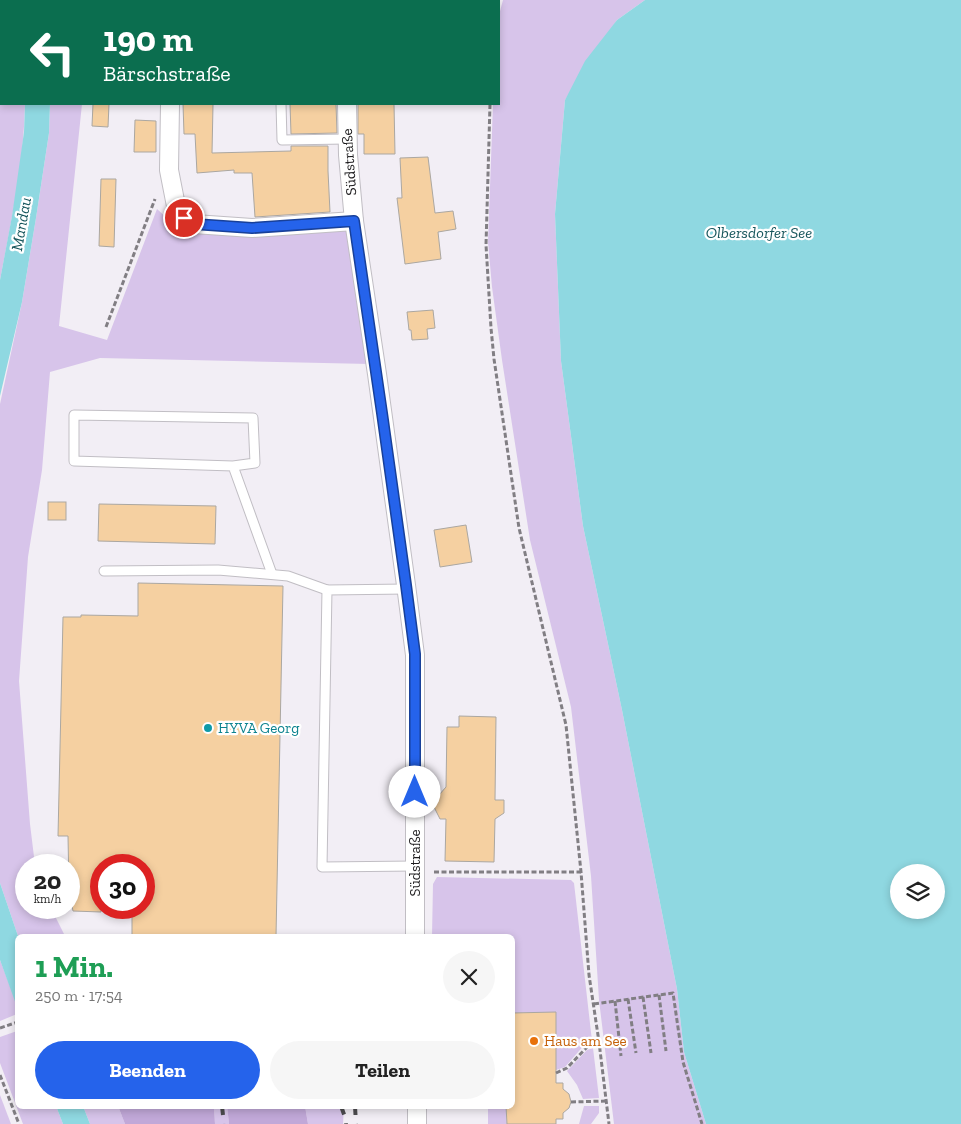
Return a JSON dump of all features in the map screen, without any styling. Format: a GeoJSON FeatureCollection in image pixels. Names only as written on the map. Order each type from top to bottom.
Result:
{"type":"FeatureCollection","features":[{"type":"Feature","properties":{"kind":"street"},"geometry":{"type":"LineString","coordinates":[[170,105],[169,170],[172,188],[177,211],[194,224],[252,228],[354,221]]}},
{"type":"Feature","properties":{"kind":"street","name":"Südstraße"},"geometry":{"type":"LineString","coordinates":[[346,105],[354,221],[376,365],[415,654],[415,934]]}},
{"type":"Feature","properties":{"kind":"street"},"geometry":{"type":"LineString","coordinates":[[417,1109],[417,1124]]}},
{"type":"Feature","properties":{"kind":"lane"},"geometry":{"type":"LineString","coordinates":[[281,105],[282,140],[347,139]]}},
{"type":"Feature","properties":{"kind":"lane"},"geometry":{"type":"LineString","coordinates":[[74,415],[253,418],[255,464],[233,466],[74,461],[74,415]]}},
{"type":"Feature","properties":{"kind":"lane"},"geometry":{"type":"LineString","coordinates":[[233,466],[272,574]]}},
{"type":"Feature","properties":{"kind":"lane"},"geometry":{"type":"LineString","coordinates":[[104,571],[218,570],[288,576],[327,590],[407,589]]}},
{"type":"Feature","properties":{"kind":"lane"},"geometry":{"type":"LineString","coordinates":[[327,590],[322,867],[415,869]]}},
{"type":"Feature","properties":{"kind":"path"},"geometry":{"type":"LineString","coordinates":[[490,105],[486,245],[494,359],[519,528],[566,724],[589,974],[609,1124]]}},
{"type":"Feature","properties":{"kind":"path"},"geometry":{"type":"LineString","coordinates":[[106,327],[157,196],[172,188]]}},
{"type":"Feature","properties":{"kind":"path"},"geometry":{"type":"LineString","coordinates":[[415,869],[581,872]]}},
{"type":"Feature","properties":{"kind":"path"},"geometry":{"type":"LineString","coordinates":[[594,1004],[673,993],[683,1062],[702,1124]]}},
{"type":"Feature","properties":{"kind":"path"},"geometry":{"type":"LineString","coordinates":[[659,995],[666,1051]]}},
{"type":"Feature","properties":{"kind":"path"},"geometry":{"type":"LineString","coordinates":[[643,997],[651,1052]]}},
{"type":"Feature","properties":{"kind":"path"},"geometry":{"type":"LineString","coordinates":[[628,999],[636,1053]]}},
{"type":"Feature","properties":{"kind":"path"},"geometry":{"type":"LineString","coordinates":[[615,1001],[621,1056]]}},
{"type":"Feature","properties":{"kind":"path"},"geometry":{"type":"LineString","coordinates":[[0,1028],[15,1023]]}},
{"type":"Feature","properties":{"kind":"path"},"geometry":{"type":"LineString","coordinates":[[556,1073],[567,1068],[588,1046],[599,1042]]}},
{"type":"Feature","properties":{"kind":"path"},"geometry":{"type":"LineString","coordinates":[[0,1075],[19,1124]]}},
{"type":"Feature","properties":{"kind":"path"},"geometry":{"type":"LineString","coordinates":[[571,1102],[606,1101]]}},
{"type":"Feature","properties":{"kind":"shaded area"},"geometry":{"type":"Polygon","coordinates":[[[503,0],[645,0],[617,20],[565,100],[555,214],[561,361],[583,526],[622,710],[677,989],[684,1052],[706,1124],[614,1124],[599,1000],[591,876],[571,707],[530,540],[492,287],[488,242],[493,105],[500,105],[500,11],[503,0]]]}},
{"type":"Feature","properties":{"kind":"shaded area"},"geometry":{"type":"Polygon","coordinates":[[[0,105],[25,105],[20,170],[0,280],[0,105]]]}},
{"type":"Feature","properties":{"kind":"shaded area"},"geometry":{"type":"Polygon","coordinates":[[[50,105],[82,105],[59,326],[107,340],[157,209],[184,230],[213,235],[346,231],[370,364],[100,358],[50,372],[42,470],[28,557],[19,681],[34,854],[15,854],[15,919],[56,919],[64,934],[17,934],[0,883],[0,404],[22,302],[49,133],[50,105]]]}},
{"type":"Feature","properties":{"kind":"shaded area"},"geometry":{"type":"Polygon","coordinates":[[[437,877],[571,880],[574,883],[592,1041],[586,1043],[565,1067],[556,1070],[556,1013],[515,1013],[515,934],[432,934],[433,884],[437,877]]]}},
{"type":"Feature","properties":{"kind":"shaded area"},"geometry":{"type":"Polygon","coordinates":[[[0,960],[15,999],[15,1015],[0,1021],[0,960]]]}},
{"type":"Feature","properties":{"kind":"shaded area"},"geometry":{"type":"Polygon","coordinates":[[[15,1032],[15,1103],[0,1063],[0,1037],[15,1032]]]}},
{"type":"Feature","properties":{"kind":"shaded area"},"geometry":{"type":"Polygon","coordinates":[[[593,1048],[599,1098],[583,1099],[577,1085],[567,1071],[587,1050],[593,1048]]]}},
{"type":"Feature","properties":{"kind":"shaded area"},"geometry":{"type":"Polygon","coordinates":[[[0,1095],[11,1124],[0,1124],[0,1095]]]}},
{"type":"Feature","properties":{"kind":"shaded area"},"geometry":{"type":"Polygon","coordinates":[[[584,1106],[599,1106],[599,1113],[591,1124],[579,1124],[584,1106]]]}},
{"type":"Feature","properties":{"kind":"shaded area"},"geometry":{"type":"Polygon","coordinates":[[[17,1109],[57,1109],[63,1124],[23,1124],[17,1109]]]}},
{"type":"Feature","properties":{"kind":"shaded area"},"geometry":{"type":"Polygon","coordinates":[[[84,1109],[119,1109],[125,1124],[90,1124],[84,1109]]]}},
{"type":"Feature","properties":{"kind":"shaded area"},"geometry":{"type":"Polygon","coordinates":[[[119,1109],[214,1109],[215,1124],[125,1124],[119,1109]]]}},
{"type":"Feature","properties":{"kind":"shaded area"},"geometry":{"type":"Polygon","coordinates":[[[214,1109],[227,1109],[229,1124],[215,1124],[214,1109]]]}},
{"type":"Feature","properties":{"kind":"shaded area"},"geometry":{"type":"Polygon","coordinates":[[[227,1109],[306,1109],[308,1124],[229,1124],[227,1109]]]}},
{"type":"Feature","properties":{"kind":"shaded area"},"geometry":{"type":"Polygon","coordinates":[[[306,1109],[344,1109],[343,1124],[308,1124],[306,1109]]]}},
{"type":"Feature","properties":{"kind":"shaded area"},"geometry":{"type":"Polygon","coordinates":[[[488,1109],[506,1109],[507,1124],[488,1124],[488,1109]]]}},
{"type":"Feature","properties":{"kind":"water","name":"Olbersdorfer See"},"geometry":{"type":"Polygon","coordinates":[[[645,0],[961,0],[961,1124],[706,1124],[684,1052],[677,989],[622,710],[583,526],[561,361],[555,214],[565,100],[585,61],[617,20],[645,0]]]}},
{"type":"Feature","properties":{"kind":"water","name":"Mandau"},"geometry":{"type":"Polygon","coordinates":[[[25,105],[50,105],[49,133],[22,302],[0,396],[0,280],[12,216],[24,132],[25,105]]]}},
{"type":"Feature","properties":{"kind":"water"},"geometry":{"type":"Polygon","coordinates":[[[0,883],[17,934],[15,934],[15,1001],[0,960],[0,883]]]}},
{"type":"Feature","properties":{"kind":"water"},"geometry":{"type":"Polygon","coordinates":[[[57,1109],[84,1109],[90,1124],[63,1124],[57,1109]]]}},
{"type":"Feature","properties":{"kind":"building"},"geometry":{"type":"Polygon","coordinates":[[[93,105],[109,105],[108,127],[92,126],[93,105]]]}},
{"type":"Feature","properties":{"kind":"building"},"geometry":{"type":"Polygon","coordinates":[[[183,105],[213,105],[212,153],[291,151],[291,146],[328,146],[330,212],[255,217],[252,173],[234,173],[234,170],[197,173],[195,134],[184,134],[183,105]]]}},
{"type":"Feature","properties":{"kind":"building"},"geometry":{"type":"Polygon","coordinates":[[[290,105],[336,105],[337,133],[291,134],[290,105]]]}},
{"type":"Feature","properties":{"kind":"building"},"geometry":{"type":"Polygon","coordinates":[[[358,105],[394,105],[395,154],[364,154],[364,134],[358,134],[358,105]]]}},
{"type":"Feature","properties":{"kind":"building"},"geometry":{"type":"Polygon","coordinates":[[[135,120],[156,121],[156,152],[134,152],[135,120]]]}},
{"type":"Feature","properties":{"kind":"building"},"geometry":{"type":"Polygon","coordinates":[[[428,157],[435,213],[453,211],[456,229],[438,232],[441,259],[405,264],[397,198],[402,198],[400,158],[428,157]]]}},
{"type":"Feature","properties":{"kind":"building"},"geometry":{"type":"Polygon","coordinates":[[[101,179],[116,179],[114,247],[99,246],[101,179]]]}},
{"type":"Feature","properties":{"kind":"building"},"geometry":{"type":"Polygon","coordinates":[[[433,310],[435,328],[427,329],[428,339],[412,340],[407,312],[433,310]]]}},
{"type":"Feature","properties":{"kind":"building"},"geometry":{"type":"Polygon","coordinates":[[[48,502],[66,502],[66,520],[48,520],[48,502]]]}},
{"type":"Feature","properties":{"kind":"building"},"geometry":{"type":"Polygon","coordinates":[[[99,504],[216,506],[215,544],[98,541],[99,504]]]}},
{"type":"Feature","properties":{"kind":"building"},"geometry":{"type":"Polygon","coordinates":[[[466,525],[472,562],[440,567],[434,530],[466,525]]]}},
{"type":"Feature","properties":{"kind":"building","name":"HYVA Georg"},"geometry":{"type":"Polygon","coordinates":[[[138,583],[283,586],[276,934],[132,934],[132,919],[155,919],[155,854],[90,854],[90,912],[80,911],[80,854],[68,854],[68,836],[58,836],[63,617],[81,617],[81,615],[138,616],[138,583]]]}},
{"type":"Feature","properties":{"kind":"building"},"geometry":{"type":"Polygon","coordinates":[[[459,716],[496,717],[495,800],[504,800],[504,813],[495,819],[494,862],[445,861],[446,819],[440,819],[432,803],[446,787],[447,727],[459,727],[459,716]]]}},
{"type":"Feature","properties":{"kind":"building","name":"Haus am See"},"geometry":{"type":"Polygon","coordinates":[[[556,1012],[556,1083],[563,1083],[563,1089],[569,1094],[571,1102],[569,1108],[563,1113],[563,1119],[556,1119],[556,1124],[507,1124],[506,1109],[515,1109],[515,1013],[556,1012]]]}},
{"type":"Feature","properties":{"kind":"railway"},"geometry":{"type":"LineString","coordinates":[[222,1109],[224,1124]]}},
{"type":"Feature","properties":{"kind":"railway"},"geometry":{"type":"LineString","coordinates":[[342,1109],[346,1124]]}},
{"type":"Feature","properties":{"kind":"railway"},"geometry":{"type":"LineString","coordinates":[[355,1109],[356,1124]]}},
{"type":"Feature","properties":{"kind":"place","name":"HYVA Georg"},"geometry":{"type":"Point","coordinates":[208,728]}},
{"type":"Feature","properties":{"kind":"place","name":"Haus am See"},"geometry":{"type":"Point","coordinates":[534,1041]}},
{"type":"Feature","properties":{"kind":"route"},"geometry":{"type":"LineString","coordinates":[[184,218],[194,224],[252,228],[354,221],[415,654],[415,792]]}}]}
